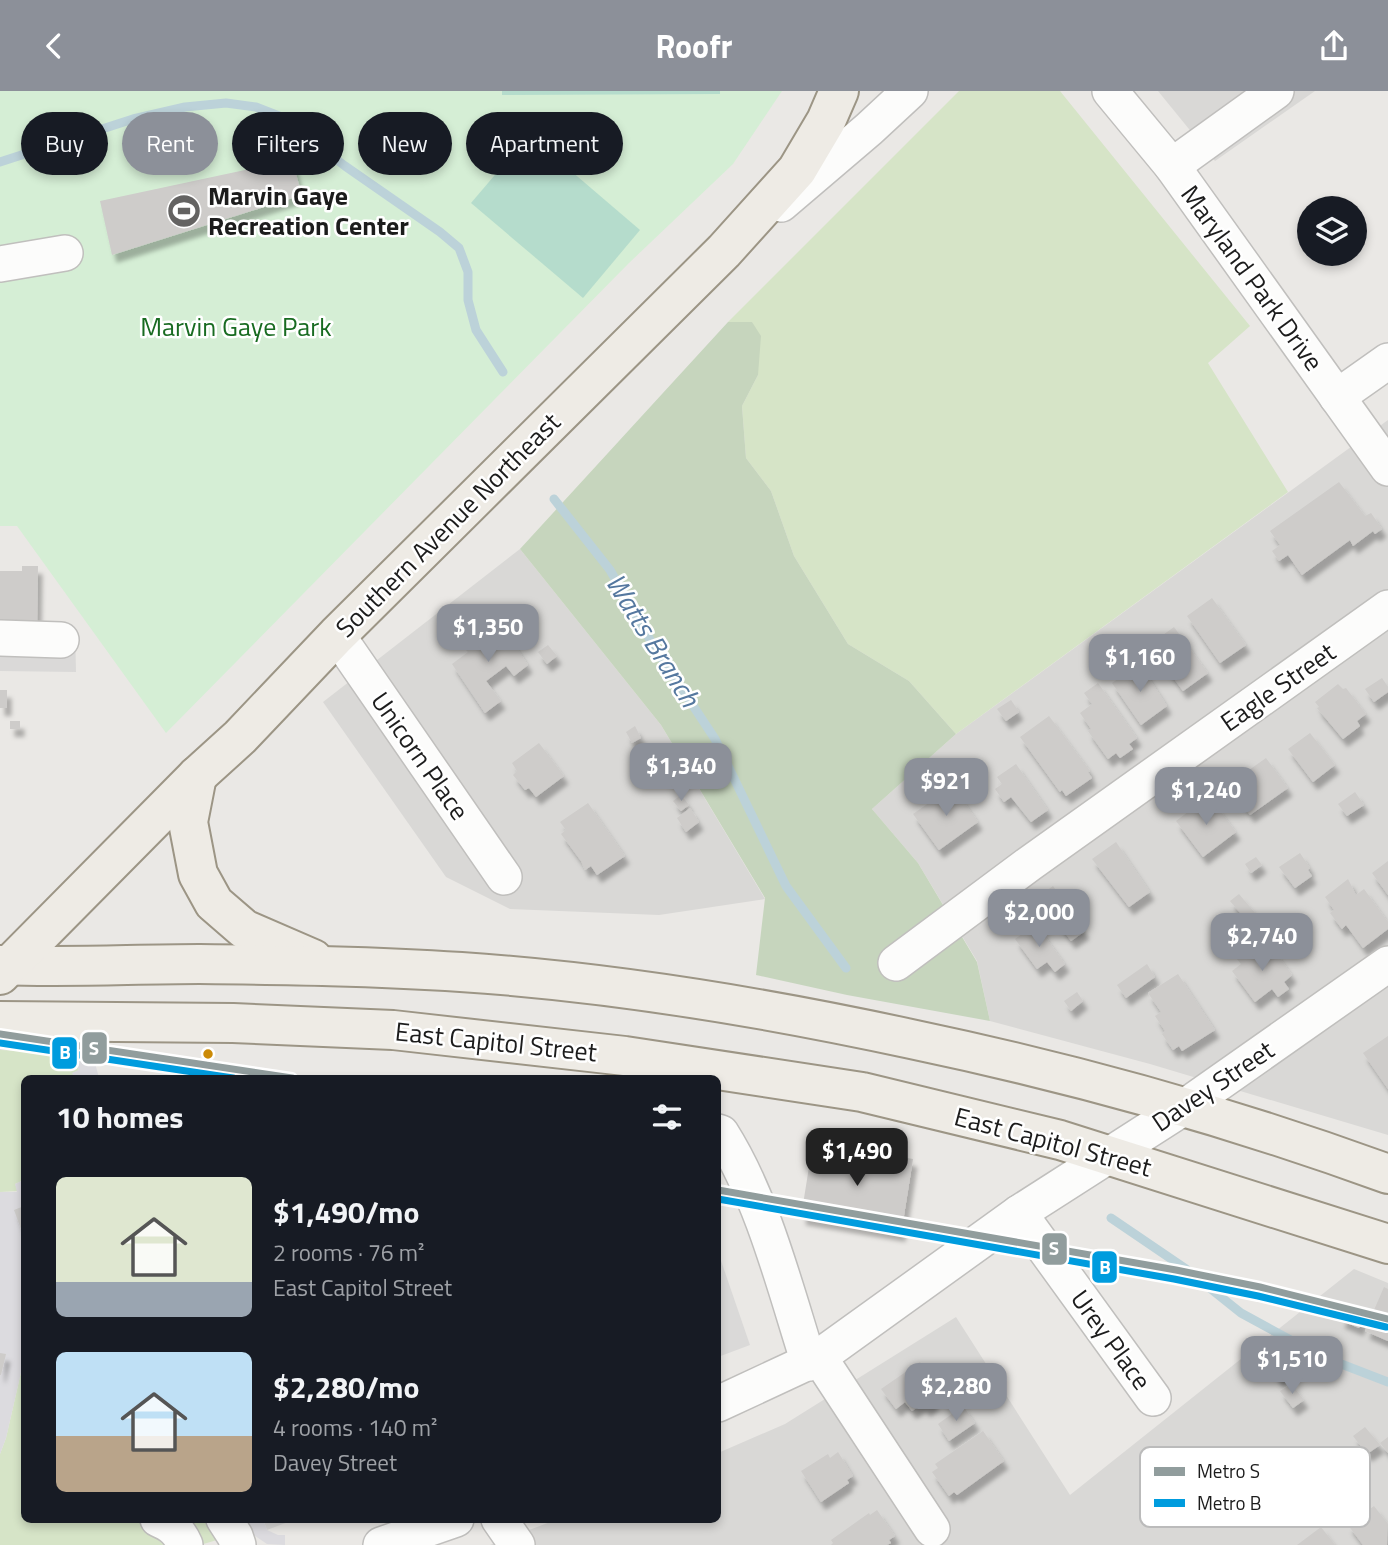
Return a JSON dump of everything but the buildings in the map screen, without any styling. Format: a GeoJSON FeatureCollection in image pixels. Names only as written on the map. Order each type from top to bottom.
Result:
{"type":"FeatureCollection","features":[{"type":"Feature","properties":{"kind":"main road"},"geometry":{"type":"LineString","coordinates":[[724,251],[797,170],[826,121],[839,91]]}},
{"type":"Feature","properties":{"kind":"main road","name":"Southern Avenue Northeast"},"geometry":{"type":"LineString","coordinates":[[3,969],[197,776],[240,737],[337,635],[724,251]]}},
{"type":"Feature","properties":{"kind":"main road"},"geometry":{"type":"LineString","coordinates":[[197,776],[188,822],[198,874],[215,903],[244,929],[331,967]]}},
{"type":"Feature","properties":{"kind":"main road"},"geometry":{"type":"LineString","coordinates":[[3,969],[199,964],[475,973],[711,1001],[826,1020],[1051,1069],[1186,1106],[1388,1174]]}},
{"type":"Feature","properties":{"kind":"main road","name":"East Capitol Street"},"geometry":{"type":"LineString","coordinates":[[0,1021],[233,1023],[393,1030],[625,1056],[862,1092],[1060,1140],[1388,1244]]}},
{"type":"Feature","properties":{"kind":"street","name":"Southern Avenue Northeast"},"geometry":{"type":"LineString","coordinates":[[724,251],[910,91]]}},
{"type":"Feature","properties":{"kind":"street","name":"Maryland Park Drive"},"geometry":{"type":"LineString","coordinates":[[1110,91],[1172,166],[1388,468]]}},
{"type":"Feature","properties":{"kind":"street"},"geometry":{"type":"LineString","coordinates":[[1172,166],[1276,91]]}},
{"type":"Feature","properties":{"kind":"street"},"geometry":{"type":"LineString","coordinates":[[0,264],[65,253]]}},
{"type":"Feature","properties":{"kind":"street"},"geometry":{"type":"LineString","coordinates":[[1337,397],[1388,361]]}},
{"type":"Feature","properties":{"kind":"street","name":"Eagle Street"},"geometry":{"type":"LineString","coordinates":[[896,963],[1029,864],[1388,608]]}},
{"type":"Feature","properties":{"kind":"street","name":"Unicorn Place"},"geometry":{"type":"LineString","coordinates":[[337,635],[504,877]]}},
{"type":"Feature","properties":{"kind":"street"},"geometry":{"type":"LineString","coordinates":[[0,638],[61,639]]}},
{"type":"Feature","properties":{"kind":"street","name":"Davey Street"},"geometry":{"type":"LineString","coordinates":[[721,1403],[814,1360],[1019,1213],[1186,1106],[1388,964]]}},
{"type":"Feature","properties":{"kind":"street"},"geometry":{"type":"LineString","coordinates":[[721,1133],[741,1169],[814,1360],[932,1529]]}},
{"type":"Feature","properties":{"kind":"street","name":"Urey Place"},"geometry":{"type":"LineString","coordinates":[[1019,1213],[1153,1398]]}},
{"type":"Feature","properties":{"kind":"street"},"geometry":{"type":"LineString","coordinates":[[167,1523],[181,1535],[185,1545]]}},
{"type":"Feature","properties":{"kind":"street"},"geometry":{"type":"LineString","coordinates":[[227,1523],[238,1545]]}},
{"type":"Feature","properties":{"kind":"street"},"geometry":{"type":"LineString","coordinates":[[381,1545],[444,1523]]}},
{"type":"Feature","properties":{"kind":"street"},"geometry":{"type":"LineString","coordinates":[[502,1523],[517,1545]]}},
{"type":"Feature","properties":{"kind":"shaded area"},"geometry":{"type":"Polygon","coordinates":[[[1158,91],[1315,91],[1215,161],[1158,91]]]}},
{"type":"Feature","properties":{"kind":"shaded area"},"geometry":{"type":"Polygon","coordinates":[[[1388,420],[1388,1135],[1150,1064],[990,1021],[977,961],[918,863],[872,809],[956,734],[1388,420]]]}},
{"type":"Feature","properties":{"kind":"shaded area"},"geometry":{"type":"Polygon","coordinates":[[[520,549],[661,725],[765,899],[659,915],[510,909],[446,877],[323,702],[520,549]]]}},
{"type":"Feature","properties":{"kind":"shaded area"},"geometry":{"type":"Polygon","coordinates":[[[37,626],[75,627],[76,672],[0,671],[0,631],[37,626]]]}},
{"type":"Feature","properties":{"kind":"shaded area"},"geometry":{"type":"Polygon","coordinates":[[[0,1041],[29,1043],[28,1050],[0,1050],[0,1041]]]}},
{"type":"Feature","properties":{"kind":"shaded area"},"geometry":{"type":"Polygon","coordinates":[[[73,1058],[94,1059],[98,1075],[73,1075],[79,1070],[73,1058]]]}},
{"type":"Feature","properties":{"kind":"shaded area"},"geometry":{"type":"Polygon","coordinates":[[[21,1181],[21,1372],[0,1454],[0,1192],[17,1192],[15,1184],[21,1181]]]}},
{"type":"Feature","properties":{"kind":"shaded area"},"geometry":{"type":"Polygon","coordinates":[[[721,1261],[750,1345],[721,1356],[721,1261]]]}},
{"type":"Feature","properties":{"kind":"shaded area"},"geometry":{"type":"Polygon","coordinates":[[[1354,1269],[1388,1283],[1388,1545],[490,1545],[548,1523],[721,1523],[721,1452],[785,1424],[956,1317],[1070,1495],[1354,1269]]]}},
{"type":"Feature","properties":{"kind":"shaded area"},"geometry":{"type":"Polygon","coordinates":[[[249,1523],[264,1523],[267,1530],[285,1535],[285,1545],[267,1544],[252,1534],[249,1523]]]}},
{"type":"Feature","properties":{"kind":"shaded area"},"geometry":{"type":"Polygon","coordinates":[[[264,1523],[285,1523],[267,1530],[264,1523]]]}},
{"type":"Feature","properties":{"kind":"green space","name":"Marvin Gaye Park"},"geometry":{"type":"Polygon","coordinates":[[[0,91],[782,91],[733,164],[629,263],[166,733],[17,526],[0,526],[0,91]]]}},
{"type":"Feature","properties":{"kind":"green space"},"geometry":{"type":"Polygon","coordinates":[[[502,91],[720,91],[720,94],[502,95],[502,91]]]}},
{"type":"Feature","properties":{"kind":"green space"},"geometry":{"type":"Polygon","coordinates":[[[959,91],[1060,91],[1250,326],[1208,363],[1288,492],[956,734],[909,681],[848,644],[794,556],[771,491],[746,458],[742,406],[758,375],[752,322],[728,322],[959,91]]]}},
{"type":"Feature","properties":{"kind":"green space"},"geometry":{"type":"Polygon","coordinates":[[[495,175],[576,175],[640,230],[583,298],[471,203],[495,175]]]}},
{"type":"Feature","properties":{"kind":"green space"},"geometry":{"type":"Polygon","coordinates":[[[728,322],[752,322],[761,336],[758,375],[742,406],[746,458],[771,491],[794,556],[848,644],[909,681],[956,734],[872,809],[918,863],[977,962],[990,1021],[756,975],[765,898],[661,725],[520,549],[728,322]]]}},
{"type":"Feature","properties":{"kind":"green space"},"geometry":{"type":"Polygon","coordinates":[[[0,1050],[44,1052],[73,1058],[79,1070],[73,1075],[21,1075],[21,1181],[15,1184],[18,1191],[0,1192],[0,1050]]]}},
{"type":"Feature","properties":{"kind":"green space"},"geometry":{"type":"Polygon","coordinates":[[[21,1372],[21,1523],[150,1523],[159,1527],[174,1545],[0,1545],[0,1454],[21,1372]]]}},
{"type":"Feature","properties":{"kind":"green space"},"geometry":{"type":"Polygon","coordinates":[[[184,1523],[213,1523],[217,1540],[200,1545],[184,1523]]]}},
{"type":"Feature","properties":{"kind":"waterway","name":"Watts Branch"},"geometry":{"type":"LineString","coordinates":[[0,162],[133,119],[185,107],[226,103],[256,107],[279,116],[459,248],[468,272],[468,300],[476,330],[503,372]]}},
{"type":"Feature","properties":{"kind":"waterway","name":"Watts Branch"},"geometry":{"type":"LineString","coordinates":[[554,499],[610,570],[653,645],[715,739],[786,886],[846,968]]}},
{"type":"Feature","properties":{"kind":"waterway","name":"Watts Branch"},"geometry":{"type":"LineString","coordinates":[[1111,1218],[1186,1269],[1241,1313],[1318,1355],[1388,1382]]}},
{"type":"Feature","properties":{"kind":"metro line","name":"S"},"geometry":{"type":"LineString","coordinates":[[0,1034],[272,1075]]}},
{"type":"Feature","properties":{"kind":"metro line","name":"B"},"geometry":{"type":"LineString","coordinates":[[0,1043],[213,1075]]}},
{"type":"Feature","properties":{"kind":"metro line","name":"S"},"geometry":{"type":"LineString","coordinates":[[721,1191],[1176,1270],[1260,1287],[1388,1319]]}},
{"type":"Feature","properties":{"kind":"metro line","name":"B"},"geometry":{"type":"LineString","coordinates":[[721,1200],[1174,1279],[1386,1327]]}},
{"type":"Feature","properties":{"kind":"place","name":"Marvin Gaye Recreation Center"},"geometry":{"type":"Point","coordinates":[184,211]}}]}
